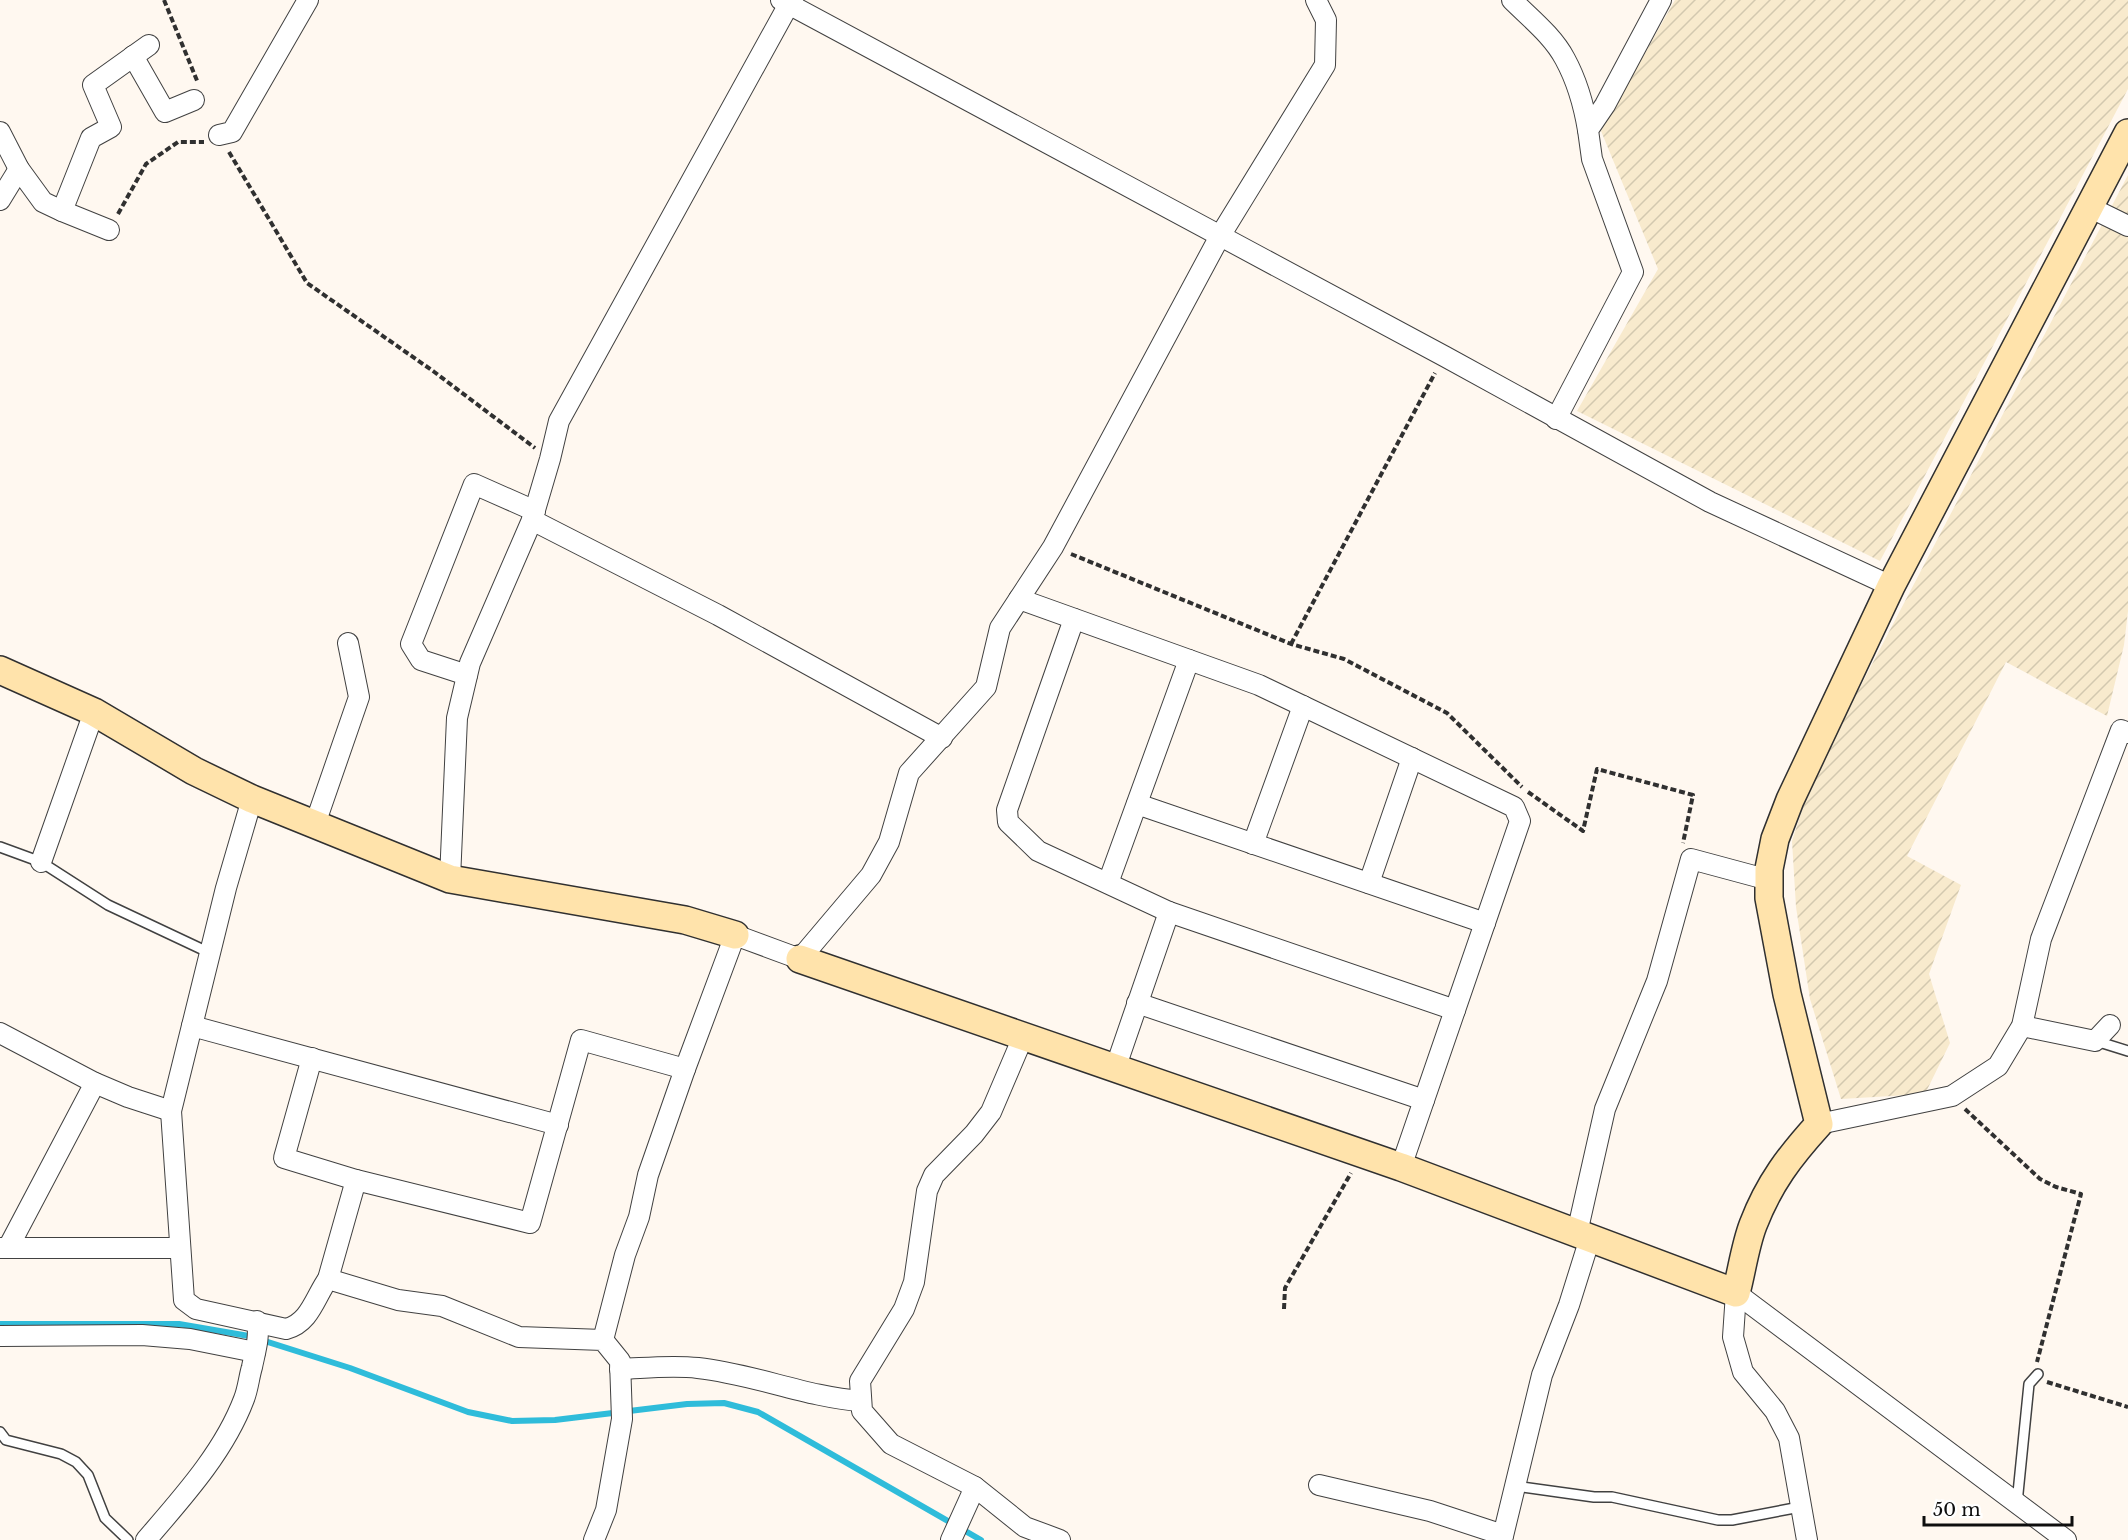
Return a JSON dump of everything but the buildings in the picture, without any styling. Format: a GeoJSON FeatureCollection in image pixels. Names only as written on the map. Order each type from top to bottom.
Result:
{"type":"FeatureCollection","features":[{"type":"Feature","properties":{"kind":"street"},"geometry":{"type":"LineString","coordinates":[[219,135],[232,132],[309,0]]}},
{"type":"Feature","properties":{"kind":"street"},"geometry":{"type":"LineString","coordinates":[[800,959],[872,875],[889,842],[909,773],[986,687],[1000,628],[1053,548],[1220,236],[1325,65],[1326,20],[1316,0]]}},
{"type":"Feature","properties":{"kind":"street"},"geometry":{"type":"LineString","coordinates":[[1512,0],[1542,29],[1565,58],[1584,104],[1592,159],[1633,272],[1556,419]]}},
{"type":"Feature","properties":{"kind":"street"},"geometry":{"type":"LineString","coordinates":[[1588,130],[1605,105],[1661,0]]}},
{"type":"Feature","properties":{"kind":"street"},"geometry":{"type":"LineString","coordinates":[[450,879],[457,718],[467,675],[470,663],[533,516],[559,421],[788,1],[1710,502],[1891,586]]}},
{"type":"Feature","properties":{"kind":"street"},"geometry":{"type":"LineString","coordinates":[[62,211],[91,138],[111,127],[93,85],[141,50],[165,112],[198,97]]}},
{"type":"Feature","properties":{"kind":"street"},"geometry":{"type":"LineString","coordinates":[[0,132],[19,169],[43,202],[109,230]]}},
{"type":"Feature","properties":{"kind":"street"},"geometry":{"type":"LineString","coordinates":[[1819,1124],[1787,994],[1769,898],[1769,869],[1775,839],[1790,800],[1891,586],[2128,132]]}},
{"type":"Feature","properties":{"kind":"street"},"geometry":{"type":"LineString","coordinates":[[0,200],[19,169]]}},
{"type":"Feature","properties":{"kind":"street"},"geometry":{"type":"LineString","coordinates":[[2089,207],[2128,226]]}},
{"type":"Feature","properties":{"kind":"street"},"geometry":{"type":"LineString","coordinates":[[467,675],[421,660],[411,644],[474,484],[942,738]]}},
{"type":"Feature","properties":{"kind":"street"},"geometry":{"type":"LineString","coordinates":[[1019,599],[1259,685],[1514,807],[1520,821],[1401,1167]]}},
{"type":"Feature","properties":{"kind":"street"},"geometry":{"type":"LineString","coordinates":[[1074,619],[1007,810],[1008,822],[1038,851],[1169,912],[1455,1010]]}},
{"type":"Feature","properties":{"kind":"street"},"geometry":{"type":"LineString","coordinates":[[315,824],[359,697],[348,643]]}},
{"type":"Feature","properties":{"kind":"street"},"geometry":{"type":"LineString","coordinates":[[1108,884],[1189,660]]}},
{"type":"Feature","properties":{"kind":"street"},"geometry":{"type":"LineString","coordinates":[[0,670],[94,712],[194,771],[252,800],[450,879],[685,920],[735,935],[1114,1069],[1401,1167],[1736,1293],[2067,1540]]}},
{"type":"Feature","properties":{"kind":"street"},"geometry":{"type":"LineString","coordinates":[[1253,844],[1304,706]]}},
{"type":"Feature","properties":{"kind":"street"},"geometry":{"type":"LineString","coordinates":[[40,862],[94,712]]}},
{"type":"Feature","properties":{"kind":"street"},"geometry":{"type":"LineString","coordinates":[[1807,1540],[1789,1438],[1775,1411],[1743,1372],[1733,1338],[1736,1293],[1753,1225],[1776,1176],[1791,1155],[1819,1124],[1952,1096],[1998,1066],[2022,1026],[2041,939],[2121,730],[2128,733]]}},
{"type":"Feature","properties":{"kind":"street"},"geometry":{"type":"LineString","coordinates":[[1369,883],[1412,758]]}},
{"type":"Feature","properties":{"kind":"street"},"geometry":{"type":"LineString","coordinates":[[252,800],[226,888],[171,1111],[184,1300],[196,1309],[257,1338]]}},
{"type":"Feature","properties":{"kind":"street"},"geometry":{"type":"LineString","coordinates":[[1137,804],[1485,923]]}},
{"type":"Feature","properties":{"kind":"street"},"geometry":{"type":"LineString","coordinates":[[1319,1485],[1430,1511],[1503,1538],[1542,1375],[1569,1305],[1605,1109],[1657,981],[1691,859],[1769,880]]}},
{"type":"Feature","properties":{"kind":"street"},"geometry":{"type":"LineString","coordinates":[[1114,1069],[1169,912]]}},
{"type":"Feature","properties":{"kind":"street"},"geometry":{"type":"LineString","coordinates":[[603,1340],[626,1255],[639,1217],[648,1175],[735,935]]}},
{"type":"Feature","properties":{"kind":"street"},"geometry":{"type":"LineString","coordinates":[[1137,1003],[1424,1100]]}},
{"type":"Feature","properties":{"kind":"street"},"geometry":{"type":"LineString","coordinates":[[2022,1026],[2095,1041],[2110,1025]]}},
{"type":"Feature","properties":{"kind":"street"},"geometry":{"type":"LineString","coordinates":[[192,1026],[558,1125]]}},
{"type":"Feature","properties":{"kind":"street"},"geometry":{"type":"LineString","coordinates":[[0,1033],[95,1083],[171,1111]]}},
{"type":"Feature","properties":{"kind":"street"},"geometry":{"type":"LineString","coordinates":[[1023,1037],[991,1112],[974,1134],[934,1175],[927,1191],[914,1282],[904,1309],[860,1381],[861,1401],[862,1411],[891,1444],[1025,1527],[1060,1540]]}},
{"type":"Feature","properties":{"kind":"street"},"geometry":{"type":"LineString","coordinates":[[312,1058],[284,1158],[356,1180],[530,1223],[581,1040],[685,1069]]}},
{"type":"Feature","properties":{"kind":"street"},"geometry":{"type":"LineString","coordinates":[[95,1083],[4,1248],[180,1248]]}},
{"type":"Feature","properties":{"kind":"street"},"geometry":{"type":"LineString","coordinates":[[0,1336],[142,1335],[190,1339],[257,1338],[296,1327],[307,1317],[328,1279],[356,1180]]}},
{"type":"Feature","properties":{"kind":"street"},"geometry":{"type":"LineString","coordinates":[[328,1279],[398,1300],[442,1306],[519,1337],[603,1340],[620,1361],[622,1413],[606,1510],[594,1540]]}},
{"type":"Feature","properties":{"kind":"street"},"geometry":{"type":"LineString","coordinates":[[146,1540],[192,1486],[222,1442],[244,1398],[257,1338]]}},
{"type":"Feature","properties":{"kind":"street"},"geometry":{"type":"LineString","coordinates":[[620,1369],[660,1366],[698,1368],[753,1378],[837,1399],[861,1401]]}},
{"type":"Feature","properties":{"kind":"street"},"geometry":{"type":"LineString","coordinates":[[952,1536],[972,1494]]}},
{"type":"Feature","properties":{"kind":"lane"},"geometry":{"type":"LineString","coordinates":[[0,847],[40,862],[108,905],[210,953]]}},
{"type":"Feature","properties":{"kind":"lane"},"geometry":{"type":"LineString","coordinates":[[2095,1041],[2128,1051]]}},
{"type":"Feature","properties":{"kind":"lane"},"geometry":{"type":"LineString","coordinates":[[2018,1503],[2029,1384],[2038,1374]]}},
{"type":"Feature","properties":{"kind":"lane"},"geometry":{"type":"LineString","coordinates":[[0,1432],[6,1440],[61,1454],[76,1462],[88,1475],[105,1518],[128,1540]]}},
{"type":"Feature","properties":{"kind":"lane"},"geometry":{"type":"LineString","coordinates":[[1515,1486],[1594,1497],[1612,1497],[1718,1520],[1732,1520],[1800,1507]]}},
{"type":"Feature","properties":{"kind":"path"},"geometry":{"type":"LineString","coordinates":[[164,0],[198,97]]}},
{"type":"Feature","properties":{"kind":"path"},"geometry":{"type":"LineString","coordinates":[[109,230],[146,164],[178,142],[213,142],[219,135],[307,283],[433,371],[550,459]]}},
{"type":"Feature","properties":{"kind":"path"},"geometry":{"type":"LineString","coordinates":[[1291,644],[1444,356]]}},
{"type":"Feature","properties":{"kind":"path"},"geometry":{"type":"LineString","coordinates":[[1053,548],[1291,644],[1344,659],[1447,713],[1516,783],[1582,831],[1597,769],[1693,795],[1680,856],[1691,859]]}},
{"type":"Feature","properties":{"kind":"path"},"geometry":{"type":"LineString","coordinates":[[1952,1096],[2040,1179],[2056,1187],[2081,1194],[2035,1370],[2043,1380],[2128,1407]]}},
{"type":"Feature","properties":{"kind":"path"},"geometry":{"type":"LineString","coordinates":[[1284,1309],[1285,1288],[1361,1154]]}},
{"type":"Feature","properties":{"kind":"shaded area"},"geometry":{"type":"Polygon","coordinates":[[[1675,0],[2128,0],[2128,89],[1880,561],[1577,411],[1658,269],[1601,131],[1675,0]]]}},
{"type":"Feature","properties":{"kind":"shaded area"},"geometry":{"type":"Polygon","coordinates":[[[2128,175],[2128,611],[2124,645],[2107,716],[2006,662],[1907,856],[1961,885],[1929,974],[1950,1043],[1925,1094],[1841,1099],[1810,999],[1796,907],[1792,841],[1813,777],[2128,175]]]}},
{"type":"Feature","properties":{"kind":"waterway"},"geometry":{"type":"LineString","coordinates":[[0,1324],[179,1324],[249,1336],[350,1368],[468,1412],[512,1421],[555,1420],[687,1404],[724,1403],[758,1412],[981,1540]]}}]}
